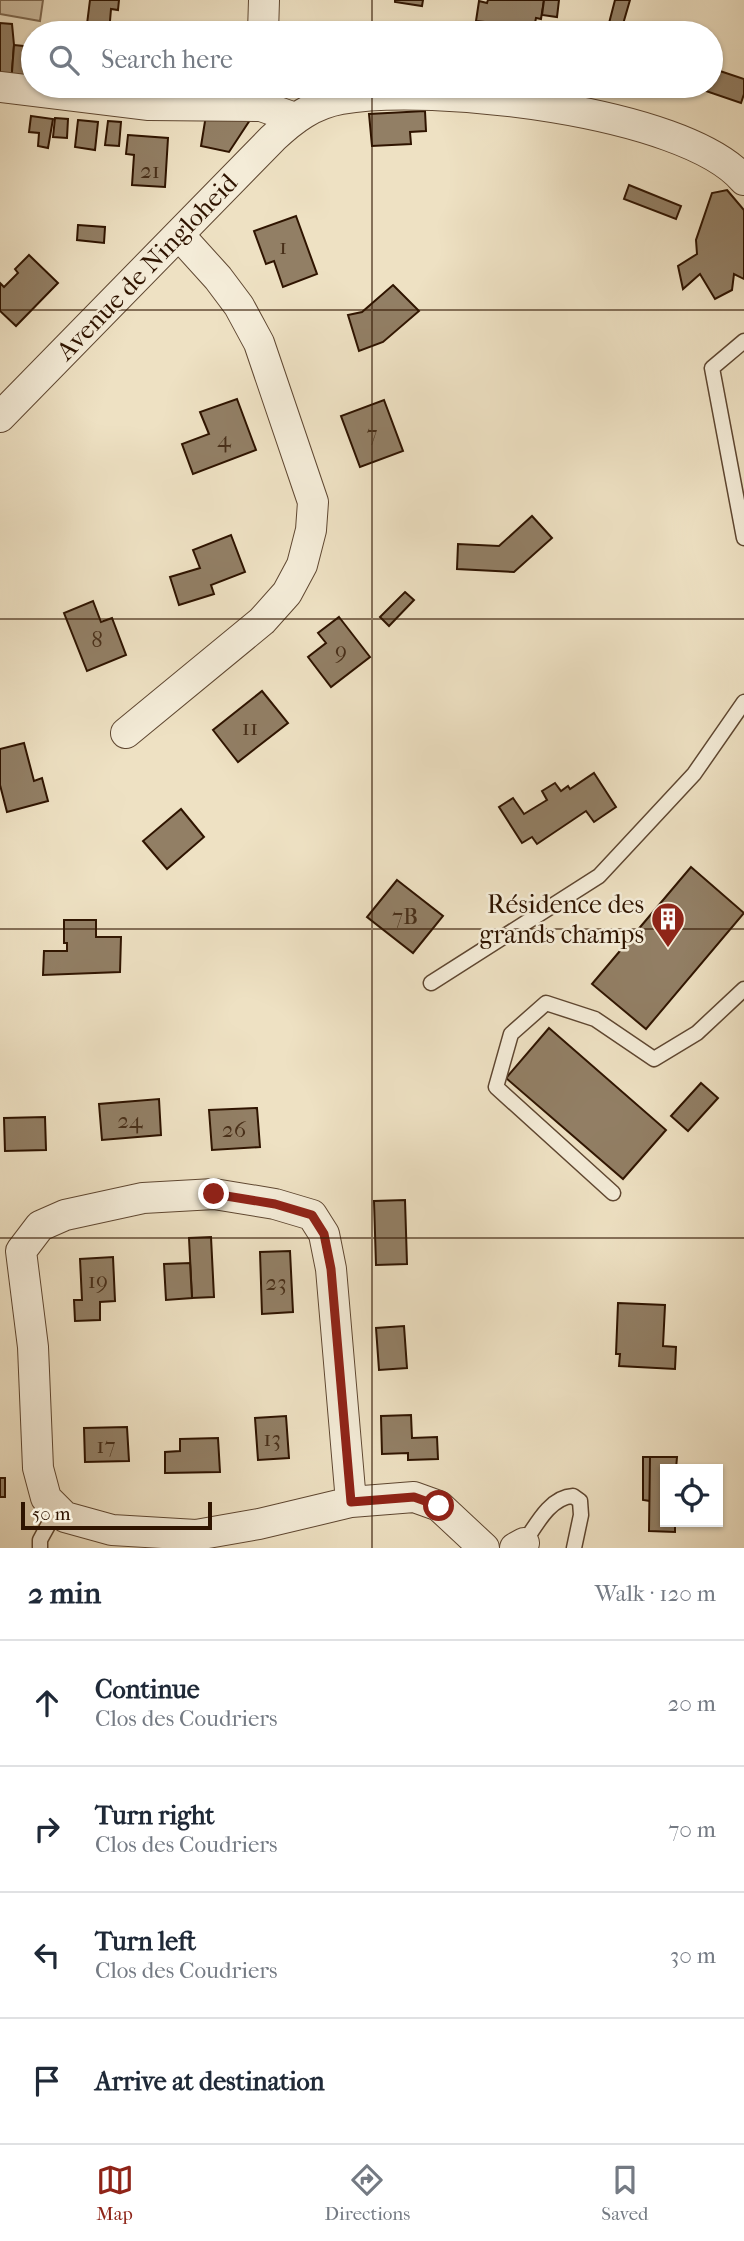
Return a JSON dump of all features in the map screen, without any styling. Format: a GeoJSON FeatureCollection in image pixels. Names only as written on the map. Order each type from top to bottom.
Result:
{"type":"FeatureCollection","features":[{"type":"Feature","properties":{"kind":"street"},"geometry":{"type":"LineString","coordinates":[[263,21],[264,0]]}},
{"type":"Feature","properties":{"kind":"street"},"geometry":{"type":"LineString","coordinates":[[0,87],[21,90]]}},
{"type":"Feature","properties":{"kind":"street"},"geometry":{"type":"LineString","coordinates":[[91,98],[149,105],[236,98]]}},
{"type":"Feature","properties":{"kind":"street"},"geometry":{"type":"LineString","coordinates":[[264,98],[295,118],[317,106],[351,98]]}},
{"type":"Feature","properties":{"kind":"street"},"geometry":{"type":"LineString","coordinates":[[475,98],[534,102],[627,122],[714,155],[744,180]]}},
{"type":"Feature","properties":{"kind":"street","name":"Avenue de Ningloheid"},"geometry":{"type":"LineString","coordinates":[[0,417],[295,118]]}},
{"type":"Feature","properties":{"kind":"street"},"geometry":{"type":"LineString","coordinates":[[126,733],[262,621],[292,584],[302,565],[311,530],[313,502],[259,343],[239,306],[180,236]]}},
{"type":"Feature","properties":{"kind":"street"},"geometry":{"type":"LineString","coordinates":[[351,1502],[331,1269],[324,1234],[312,1215],[275,1204],[214,1194],[143,1198],[65,1215],[40,1226],[21,1251],[33,1347],[38,1468],[46,1499],[65,1517],[112,1530],[196,1535],[259,1524],[351,1502],[414,1497],[439,1506],[484,1548]]}},
{"type":"Feature","properties":{"kind":"lane"},"geometry":{"type":"LineString","coordinates":[[744,341],[712,368],[744,538]]}},
{"type":"Feature","properties":{"kind":"lane"},"geometry":{"type":"LineString","coordinates":[[431,983],[599,876],[694,774],[744,702]]}},
{"type":"Feature","properties":{"kind":"lane"},"geometry":{"type":"LineString","coordinates":[[613,1194],[496,1087],[511,1034],[546,1003],[595,1020],[654,1059],[698,1032],[744,989]]}},
{"type":"Feature","properties":{"kind":"lane"},"geometry":{"type":"LineString","coordinates":[[524,1546],[551,1505],[564,1496],[573,1496],[580,1502],[582,1515],[574,1548]]}},
{"type":"Feature","properties":{"kind":"lane"},"geometry":{"type":"LineString","coordinates":[[40,1548],[40,1540],[57,1509]]}},
{"type":"Feature","properties":{"kind":"shaded area"},"geometry":{"type":"Polygon","coordinates":[[[0,0],[43,0],[40,21],[0,14],[0,0]]]}},
{"type":"Feature","properties":{"kind":"building"},"geometry":{"type":"Polygon","coordinates":[[[90,0],[119,0],[118,10],[111,9],[110,21],[87,21],[90,0]]]}},
{"type":"Feature","properties":{"kind":"building"},"geometry":{"type":"Polygon","coordinates":[[[395,0],[423,0],[422,6],[395,0]]]}},
{"type":"Feature","properties":{"kind":"building"},"geometry":{"type":"Polygon","coordinates":[[[488,0],[544,0],[541,19],[536,18],[535,21],[476,21],[479,1],[487,3],[488,0]]]}},
{"type":"Feature","properties":{"kind":"building"},"geometry":{"type":"Polygon","coordinates":[[[544,0],[559,0],[557,17],[542,15],[544,0]]]}},
{"type":"Feature","properties":{"kind":"building"},"geometry":{"type":"Polygon","coordinates":[[[615,0],[630,0],[624,21],[610,21],[615,0]]]}},
{"type":"Feature","properties":{"kind":"building"},"geometry":{"type":"Polygon","coordinates":[[[0,23],[12,24],[14,45],[11,85],[0,83],[0,23]]]}},
{"type":"Feature","properties":{"kind":"building"},"geometry":{"type":"Polygon","coordinates":[[[14,45],[21,46],[21,85],[11,85],[14,45]]]}},
{"type":"Feature","properties":{"kind":"building"},"geometry":{"type":"Polygon","coordinates":[[[723,72],[744,79],[741,103],[723,97],[723,72]]]}},
{"type":"Feature","properties":{"kind":"building"},"geometry":{"type":"Polygon","coordinates":[[[425,111],[426,131],[410,132],[411,144],[372,146],[369,114],[425,111]]]}},
{"type":"Feature","properties":{"kind":"building"},"geometry":{"type":"Polygon","coordinates":[[[206,115],[250,120],[229,152],[201,146],[206,115]]]}},
{"type":"Feature","properties":{"kind":"building"},"geometry":{"type":"Polygon","coordinates":[[[31,116],[53,119],[48,148],[38,146],[39,133],[29,132],[31,116]]]}},
{"type":"Feature","properties":{"kind":"building"},"geometry":{"type":"Polygon","coordinates":[[[55,118],[68,119],[67,138],[53,137],[55,118]]]}},
{"type":"Feature","properties":{"kind":"building"},"geometry":{"type":"Polygon","coordinates":[[[78,120],[98,122],[95,150],[75,147],[78,120]]]}},
{"type":"Feature","properties":{"kind":"building"},"geometry":{"type":"Polygon","coordinates":[[[108,121],[121,122],[119,146],[105,145],[108,121]]]}},
{"type":"Feature","properties":{"kind":"building"},"geometry":{"type":"Polygon","coordinates":[[[128,135],[168,138],[165,187],[132,185],[134,155],[126,154],[128,135]]]}},
{"type":"Feature","properties":{"kind":"building"},"geometry":{"type":"Polygon","coordinates":[[[629,185],[681,206],[676,219],[624,199],[629,185]]]}},
{"type":"Feature","properties":{"kind":"building"},"geometry":{"type":"Polygon","coordinates":[[[727,190],[744,210],[744,279],[734,274],[732,290],[715,299],[700,274],[683,289],[678,266],[697,254],[696,240],[712,193],[727,190]]]}},
{"type":"Feature","properties":{"kind":"building"},"geometry":{"type":"Polygon","coordinates":[[[296,216],[317,274],[283,287],[274,261],[266,264],[254,231],[296,216]]]}},
{"type":"Feature","properties":{"kind":"building"},"geometry":{"type":"Polygon","coordinates":[[[78,225],[105,227],[104,243],[77,240],[78,225]]]}},
{"type":"Feature","properties":{"kind":"building"},"geometry":{"type":"Polygon","coordinates":[[[29,255],[58,283],[16,326],[0,311],[0,283],[4,287],[18,273],[15,269],[29,255]]]}},
{"type":"Feature","properties":{"kind":"building"},"geometry":{"type":"Polygon","coordinates":[[[393,285],[419,311],[383,342],[359,351],[348,315],[362,312],[393,285]]]}},
{"type":"Feature","properties":{"kind":"building"},"geometry":{"type":"Polygon","coordinates":[[[237,399],[256,450],[193,474],[182,444],[209,434],[200,412],[237,399]]]}},
{"type":"Feature","properties":{"kind":"building"},"geometry":{"type":"Polygon","coordinates":[[[384,400],[403,451],[360,467],[341,416],[384,400]]]}},
{"type":"Feature","properties":{"kind":"building"},"geometry":{"type":"Polygon","coordinates":[[[532,516],[552,538],[514,572],[457,569],[458,544],[499,546],[532,516]]]}},
{"type":"Feature","properties":{"kind":"building"},"geometry":{"type":"Polygon","coordinates":[[[231,535],[245,572],[211,585],[214,594],[179,605],[170,577],[200,568],[193,550],[231,535]]]}},
{"type":"Feature","properties":{"kind":"building"},"geometry":{"type":"Polygon","coordinates":[[[405,592],[414,600],[389,626],[380,617],[405,592]]]}},
{"type":"Feature","properties":{"kind":"building"},"geometry":{"type":"Polygon","coordinates":[[[93,601],[101,622],[112,618],[126,655],[87,671],[64,613],[93,601]]]}},
{"type":"Feature","properties":{"kind":"building"},"geometry":{"type":"Polygon","coordinates":[[[339,617],[370,657],[331,687],[308,657],[326,643],[318,633],[339,617]]]}},
{"type":"Feature","properties":{"kind":"building"},"geometry":{"type":"Polygon","coordinates":[[[262,691],[288,723],[238,762],[213,730],[262,691]]]}},
{"type":"Feature","properties":{"kind":"building"},"geometry":{"type":"Polygon","coordinates":[[[24,743],[34,781],[42,778],[48,801],[7,812],[0,785],[0,749],[24,743]]]}},
{"type":"Feature","properties":{"kind":"building"},"geometry":{"type":"Polygon","coordinates":[[[594,773],[616,807],[594,822],[586,811],[537,844],[532,837],[522,843],[499,807],[513,798],[524,814],[547,800],[542,791],[555,783],[561,791],[568,786],[570,789],[594,773]]]}},
{"type":"Feature","properties":{"kind":"building"},"geometry":{"type":"Polygon","coordinates":[[[181,809],[204,837],[167,869],[143,841],[181,809]]]}},
{"type":"Feature","properties":{"kind":"building","name":"Résidence des grands champs"},"geometry":{"type":"Polygon","coordinates":[[[691,867],[744,913],[646,1029],[592,984],[691,867]]]}},
{"type":"Feature","properties":{"kind":"building"},"geometry":{"type":"Polygon","coordinates":[[[397,880],[443,916],[413,953],[367,917],[397,880]]]}},
{"type":"Feature","properties":{"kind":"building"},"geometry":{"type":"Polygon","coordinates":[[[64,920],[96,920],[96,937],[121,937],[120,972],[43,975],[44,951],[67,951],[67,943],[64,943],[64,920]]]}},
{"type":"Feature","properties":{"kind":"building"},"geometry":{"type":"Polygon","coordinates":[[[549,1028],[666,1130],[623,1179],[506,1078],[549,1028]]]}},
{"type":"Feature","properties":{"kind":"building"},"geometry":{"type":"Polygon","coordinates":[[[701,1083],[718,1098],[688,1131],[671,1116],[701,1083]]]}},
{"type":"Feature","properties":{"kind":"building"},"geometry":{"type":"Polygon","coordinates":[[[159,1099],[161,1135],[102,1140],[99,1104],[159,1099]]]}},
{"type":"Feature","properties":{"kind":"building"},"geometry":{"type":"Polygon","coordinates":[[[257,1108],[260,1147],[212,1150],[209,1110],[257,1108]]]}},
{"type":"Feature","properties":{"kind":"building"},"geometry":{"type":"Polygon","coordinates":[[[45,1117],[46,1150],[5,1151],[4,1118],[45,1117]]]}},
{"type":"Feature","properties":{"kind":"building"},"geometry":{"type":"Polygon","coordinates":[[[405,1200],[407,1264],[376,1265],[374,1201],[405,1200]]]}},
{"type":"Feature","properties":{"kind":"building"},"geometry":{"type":"Polygon","coordinates":[[[211,1237],[214,1297],[192,1298],[189,1238],[211,1237]]]}},
{"type":"Feature","properties":{"kind":"building"},"geometry":{"type":"Polygon","coordinates":[[[290,1251],[293,1312],[262,1314],[260,1252],[290,1251]]]}},
{"type":"Feature","properties":{"kind":"building"},"geometry":{"type":"Polygon","coordinates":[[[113,1257],[115,1301],[100,1302],[100,1320],[75,1321],[74,1300],[82,1300],[80,1259],[113,1257]]]}},
{"type":"Feature","properties":{"kind":"building"},"geometry":{"type":"Polygon","coordinates":[[[190,1263],[192,1298],[166,1300],[164,1264],[190,1263]]]}},
{"type":"Feature","properties":{"kind":"building"},"geometry":{"type":"Polygon","coordinates":[[[618,1303],[665,1305],[663,1346],[676,1347],[675,1369],[619,1366],[620,1354],[616,1354],[618,1303]]]}},
{"type":"Feature","properties":{"kind":"building"},"geometry":{"type":"Polygon","coordinates":[[[404,1326],[407,1368],[379,1370],[376,1328],[404,1326]]]}},
{"type":"Feature","properties":{"kind":"building"},"geometry":{"type":"Polygon","coordinates":[[[411,1415],[412,1438],[437,1437],[438,1459],[408,1460],[408,1453],[382,1454],[381,1416],[411,1415]]]}},
{"type":"Feature","properties":{"kind":"building"},"geometry":{"type":"Polygon","coordinates":[[[286,1416],[289,1458],[258,1460],[255,1418],[286,1416]]]}},
{"type":"Feature","properties":{"kind":"building"},"geometry":{"type":"Polygon","coordinates":[[[127,1427],[129,1461],[85,1462],[84,1428],[127,1427]]]}},
{"type":"Feature","properties":{"kind":"building"},"geometry":{"type":"Polygon","coordinates":[[[218,1438],[220,1472],[165,1473],[165,1452],[180,1451],[180,1439],[218,1438]]]}},
{"type":"Feature","properties":{"kind":"building"},"geometry":{"type":"Polygon","coordinates":[[[643,1457],[650,1457],[650,1501],[643,1500],[643,1457]]]}},
{"type":"Feature","properties":{"kind":"building"},"geometry":{"type":"Polygon","coordinates":[[[650,1457],[677,1457],[676,1464],[660,1464],[660,1527],[675,1527],[675,1532],[649,1531],[650,1457]]]}},
{"type":"Feature","properties":{"kind":"building"},"geometry":{"type":"Polygon","coordinates":[[[0,1478],[5,1478],[5,1497],[0,1497],[0,1478]]]}},
{"type":"Feature","properties":{"kind":"place","name":"Résidence des grands champs"},"geometry":{"type":"Point","coordinates":[668,949]}},
{"type":"Feature","properties":{"kind":"route"},"geometry":{"type":"LineString","coordinates":[[214,1194],[275,1204],[312,1215],[324,1234],[331,1269],[351,1502],[414,1497],[439,1506]]}}]}
